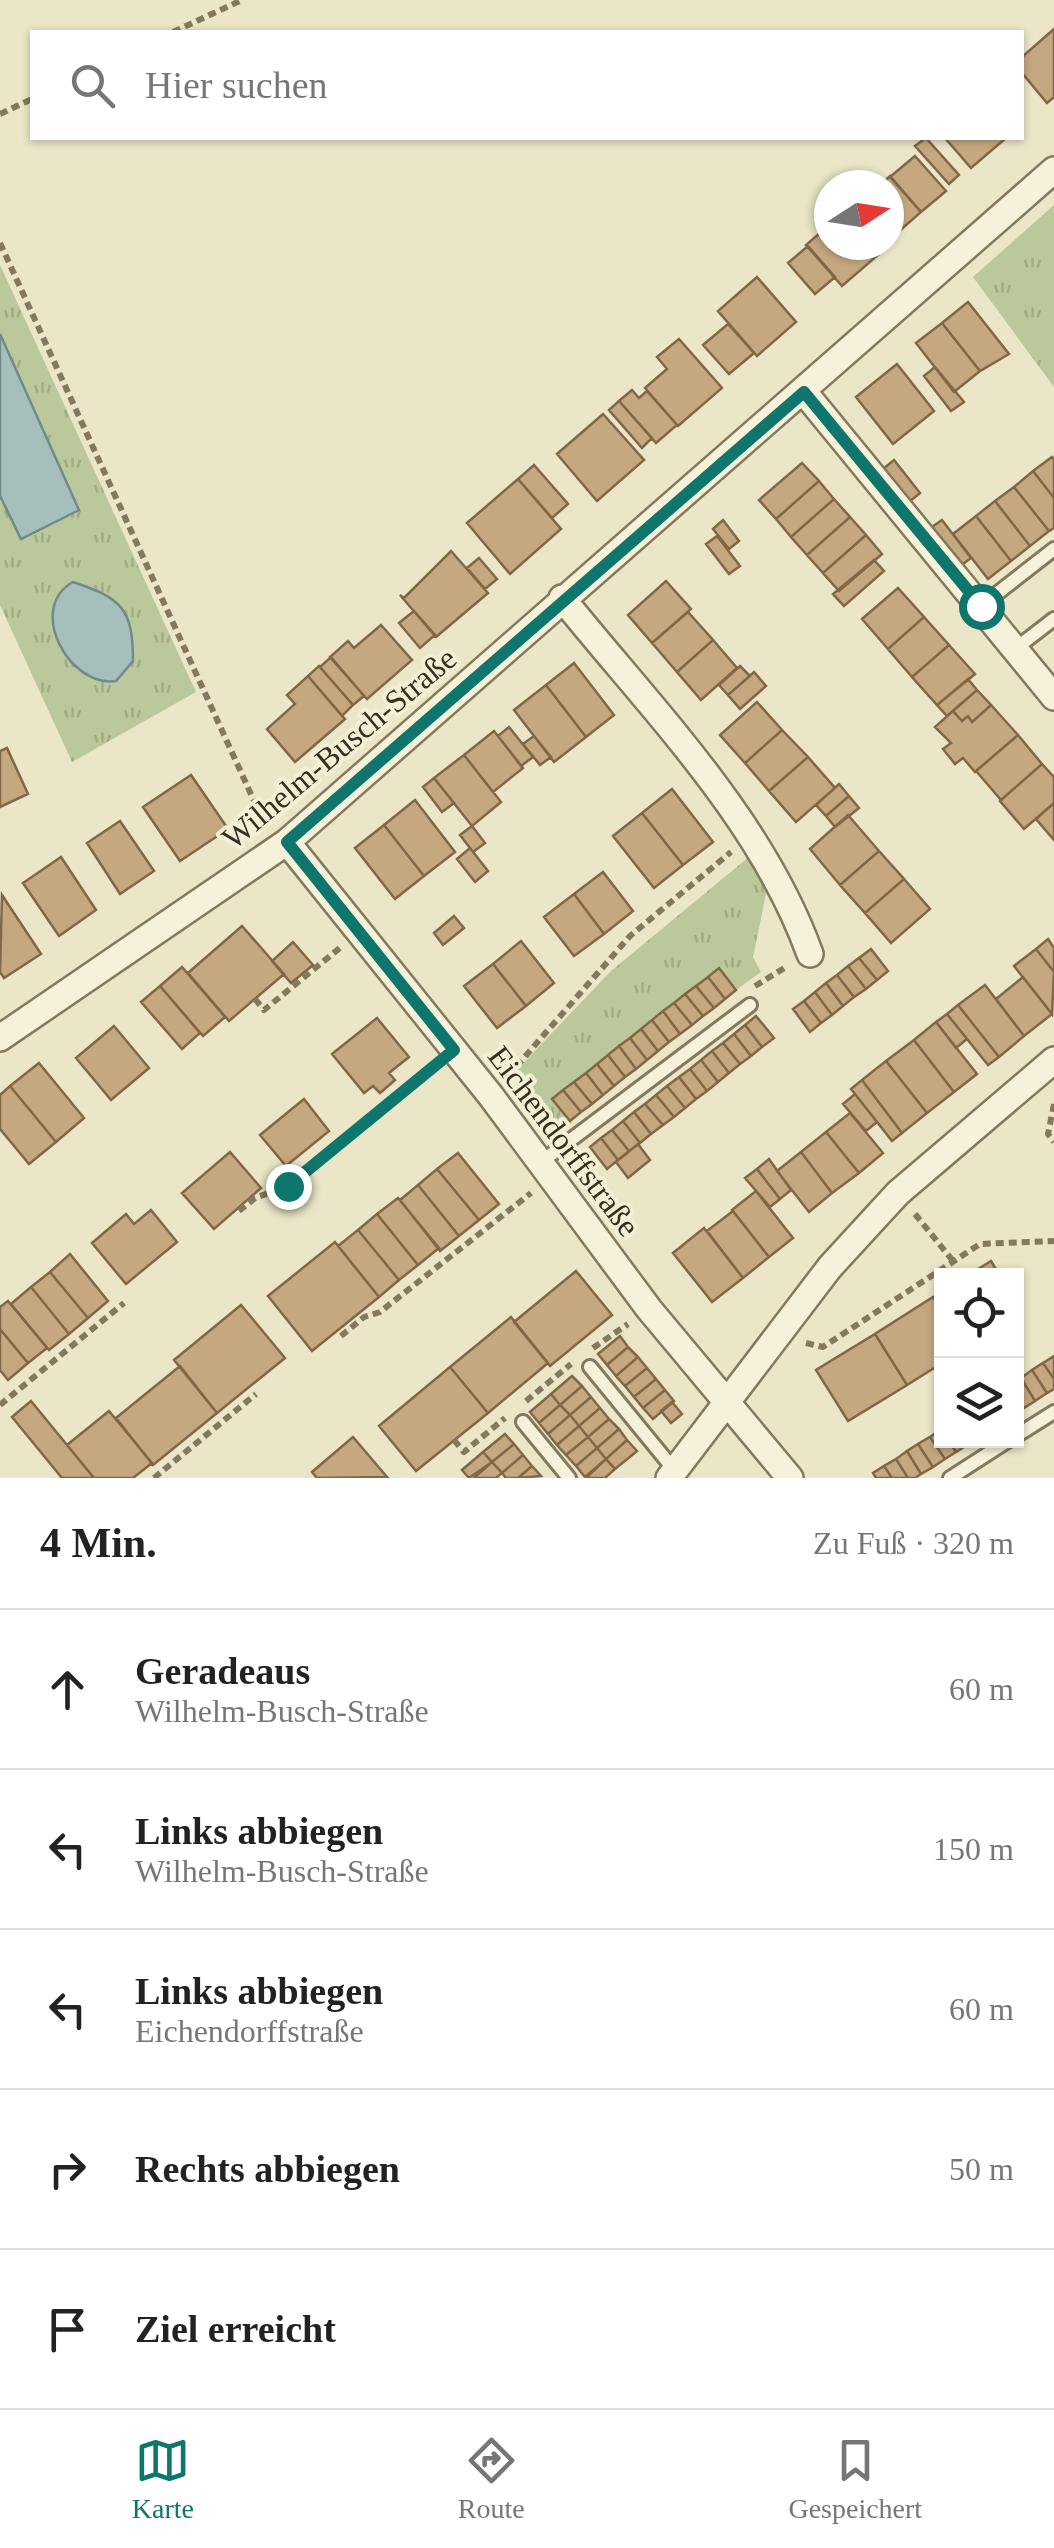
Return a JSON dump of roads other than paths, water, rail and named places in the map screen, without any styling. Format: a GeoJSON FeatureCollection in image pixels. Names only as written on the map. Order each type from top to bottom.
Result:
{"type":"FeatureCollection","features":[{"type":"Feature","properties":{"kind":"street","name":"Wilhelm-Busch-Straße"},"geometry":{"type":"LineString","coordinates":[[0,1038],[287,842],[1054,170]]}},
{"type":"Feature","properties":{"kind":"street"},"geometry":{"type":"LineString","coordinates":[[804,392],[1054,697]]}},
{"type":"Feature","properties":{"kind":"street"},"geometry":{"type":"LineString","coordinates":[[562,598],[752,834],[798,921],[810,954]]}},
{"type":"Feature","properties":{"kind":"street","name":"Eichendorffstraße"},"geometry":{"type":"LineString","coordinates":[[287,842],[491,1096],[649,1308],[790,1478]]}},
{"type":"Feature","properties":{"kind":"street"},"geometry":{"type":"LineString","coordinates":[[673,1475],[830,1267],[898,1193],[1054,1060]]}},
{"type":"Feature","properties":{"kind":"lane"},"geometry":{"type":"LineString","coordinates":[[981,606],[1054,548]]}},
{"type":"Feature","properties":{"kind":"lane"},"geometry":{"type":"LineString","coordinates":[[1015,649],[1054,619]]}},
{"type":"Feature","properties":{"kind":"lane"},"geometry":{"type":"LineString","coordinates":[[546,1170],[750,1005]]}},
{"type":"Feature","properties":{"kind":"lane"},"geometry":{"type":"LineString","coordinates":[[590,1366],[673,1475]]}},
{"type":"Feature","properties":{"kind":"lane"},"geometry":{"type":"LineString","coordinates":[[1024,1431],[1054,1412]]}},
{"type":"Feature","properties":{"kind":"lane"},"geometry":{"type":"LineString","coordinates":[[523,1422],[569,1478]]}},
{"type":"Feature","properties":{"kind":"lane"},"geometry":{"type":"LineString","coordinates":[[950,1478],[997,1448]]}},
{"type":"Feature","properties":{"kind":"water"},"geometry":{"type":"Polygon","coordinates":[[[0,334],[79,510],[21,539],[0,496],[0,334]]]}},
{"type":"Feature","properties":{"kind":"water"},"geometry":{"type":"Polygon","coordinates":[[[73,582],[113,600],[127,617],[133,661],[116,681],[99,680],[83,672],[59,644],[53,609],[59,594],[73,582]]]}}]}
